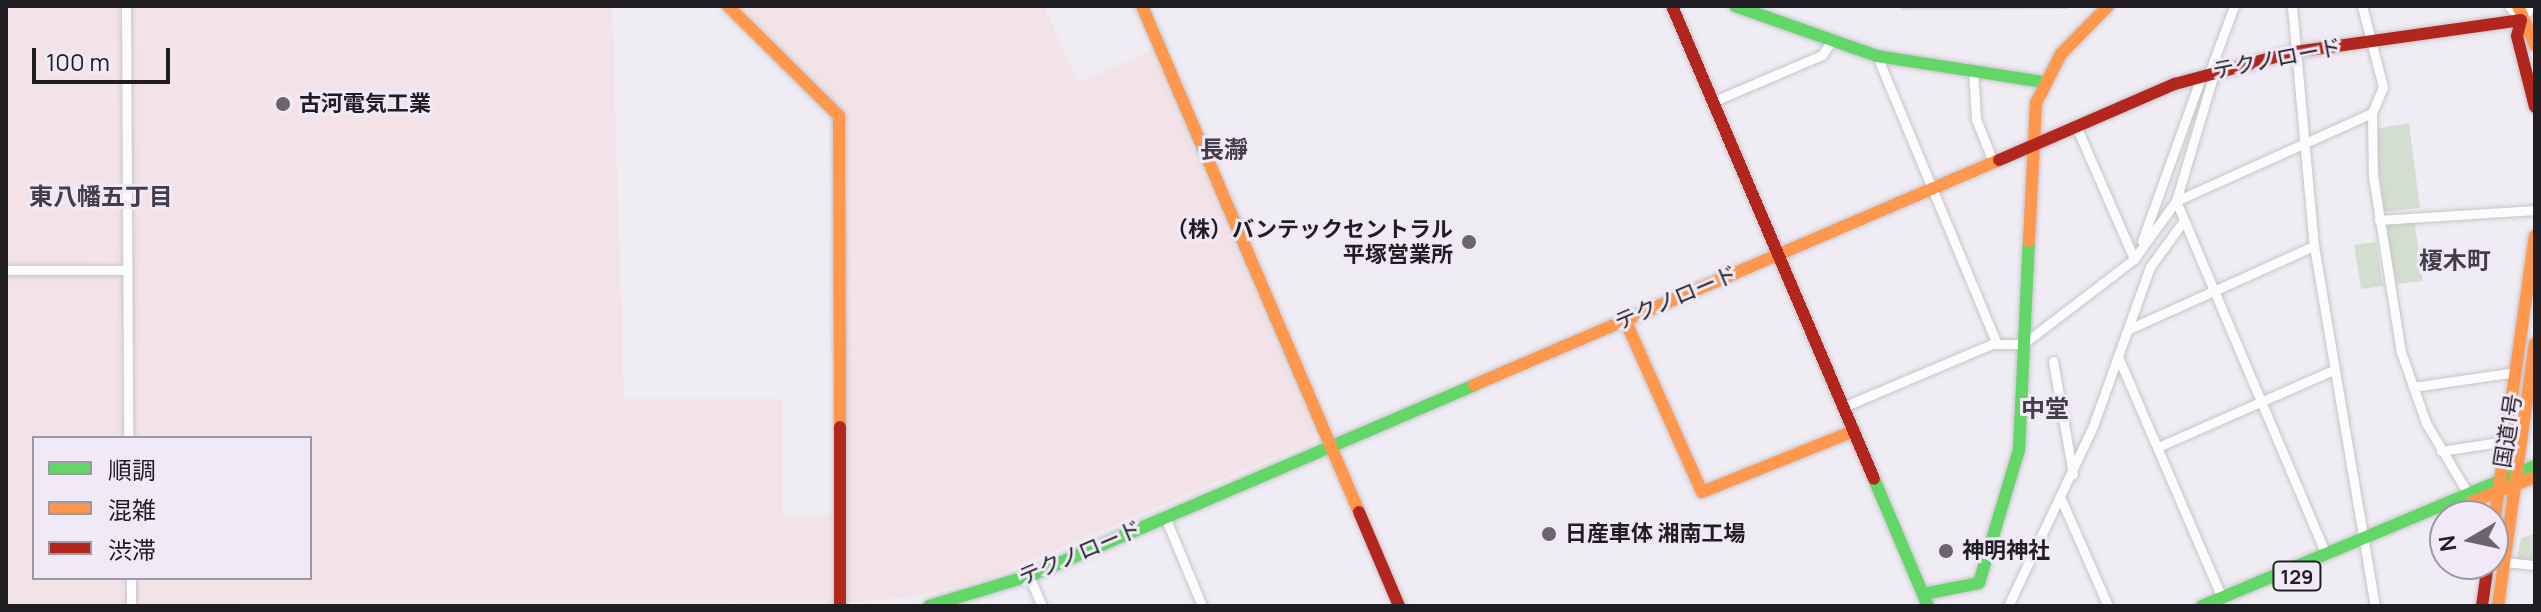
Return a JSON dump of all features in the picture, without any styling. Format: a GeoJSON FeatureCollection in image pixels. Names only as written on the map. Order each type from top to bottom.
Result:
{"type":"FeatureCollection","features":[{"type":"Feature","properties":{"kind":"main road"},"geometry":{"type":"LineString","coordinates":[[728,6],[839,116],[840,606]]}},
{"type":"Feature","properties":{"kind":"main road"},"geometry":{"type":"LineString","coordinates":[[1142,6],[1399,606]]}},
{"type":"Feature","properties":{"kind":"main road"},"geometry":{"type":"LineString","coordinates":[[1672,6],[1925,600],[1973,588],[1979,583],[2019,450],[2031,145],[2043,82],[2061,54],[2108,6]]}},
{"type":"Feature","properties":{"kind":"main road"},"geometry":{"type":"LineString","coordinates":[[1735,6],[1830,43],[1877,56],[2043,82]]}},
{"type":"Feature","properties":{"kind":"main road"},"geometry":{"type":"LineString","coordinates":[[2518,6],[2521,20],[2535,45]]}},
{"type":"Feature","properties":{"kind":"main road"},"geometry":{"type":"LineString","coordinates":[[2521,20],[2517,36],[2535,107]]}},
{"type":"Feature","properties":{"kind":"main road","name":"テクノロード"},"geometry":{"type":"LineString","coordinates":[[929,606],[1029,576],[2031,145],[2209,72],[2294,52],[2521,20]]}},
{"type":"Feature","properties":{"kind":"main road","name":"国道1号"},"geometry":{"type":"LineString","coordinates":[[2497,500],[2535,236]]}},
{"type":"Feature","properties":{"kind":"main road"},"geometry":{"type":"LineString","coordinates":[[1625,320],[1702,492],[1854,431]]}},
{"type":"Feature","properties":{"kind":"main road","name":"国道1号"},"geometry":{"type":"LineString","coordinates":[[2509,528],[2535,344]]}},
{"type":"Feature","properties":{"kind":"main road","name":"129"},"geometry":{"type":"LineString","coordinates":[[2202,606],[2227,602],[2515,478],[2535,466]]}},
{"type":"Feature","properties":{"kind":"main road","name":"129"},"geometry":{"type":"LineString","coordinates":[[2515,478],[2535,477]]}},
{"type":"Feature","properties":{"kind":"main road","name":"129"},"geometry":{"type":"LineString","coordinates":[[2227,602],[2326,554],[2363,543],[2467,492],[2499,485]]}},
{"type":"Feature","properties":{"kind":"main road"},"geometry":{"type":"LineString","coordinates":[[2482,606],[2486,580]]}},
{"type":"Feature","properties":{"kind":"main road","name":"国道1号"},"geometry":{"type":"LineString","coordinates":[[2498,606],[2502,580]]}},
{"type":"Feature","properties":{"kind":"street"},"geometry":{"type":"LineString","coordinates":[[126,6],[124,270],[128,436]]}},
{"type":"Feature","properties":{"kind":"street"},"geometry":{"type":"LineString","coordinates":[[2134,259],[2234,6]]}},
{"type":"Feature","properties":{"kind":"street"},"geometry":{"type":"LineString","coordinates":[[2292,6],[2314,246],[2375,606]]}},
{"type":"Feature","properties":{"kind":"street"},"geometry":{"type":"LineString","coordinates":[[2176,201],[2372,113],[2384,96],[2374,41],[2362,6]]}},
{"type":"Feature","properties":{"kind":"street"},"geometry":{"type":"LineString","coordinates":[[2509,6],[2521,20],[2531,6]]}},
{"type":"Feature","properties":{"kind":"street"},"geometry":{"type":"LineString","coordinates":[[1712,102],[1822,55],[1830,43]]}},
{"type":"Feature","properties":{"kind":"street"},"geometry":{"type":"LineString","coordinates":[[1877,56],[1997,344]]}},
{"type":"Feature","properties":{"kind":"street"},"geometry":{"type":"LineString","coordinates":[[1973,70],[1976,119],[1993,162]]}},
{"type":"Feature","properties":{"kind":"street"},"geometry":{"type":"LineString","coordinates":[[1843,407],[1997,344],[2023,344],[2134,259],[2176,201],[2209,72]]}},
{"type":"Feature","properties":{"kind":"street"},"geometry":{"type":"LineString","coordinates":[[2372,113],[2379,220],[2401,352],[2441,451],[2467,492]]}},
{"type":"Feature","properties":{"kind":"street"},"geometry":{"type":"LineString","coordinates":[[2076,126],[2134,259]]}},
{"type":"Feature","properties":{"kind":"street"},"geometry":{"type":"LineString","coordinates":[[2176,201],[2326,554]]}},
{"type":"Feature","properties":{"kind":"street"},"geometry":{"type":"LineString","coordinates":[[2379,220],[2535,210]]}},
{"type":"Feature","properties":{"kind":"street"},"geometry":{"type":"LineString","coordinates":[[2008,606],[2073,474],[2119,359],[2150,267],[2184,220]]}},
{"type":"Feature","properties":{"kind":"street"},"geometry":{"type":"LineString","coordinates":[[2129,329],[2314,246]]}},
{"type":"Feature","properties":{"kind":"street"},"geometry":{"type":"LineString","coordinates":[[6,270],[124,270]]}},
{"type":"Feature","properties":{"kind":"street"},"geometry":{"type":"LineString","coordinates":[[2119,359],[2227,602]]}},
{"type":"Feature","properties":{"kind":"street"},"geometry":{"type":"LineString","coordinates":[[2053,361],[2073,474]]}},
{"type":"Feature","properties":{"kind":"street"},"geometry":{"type":"LineString","coordinates":[[2158,447],[2333,370]]}},
{"type":"Feature","properties":{"kind":"street"},"geometry":{"type":"LineString","coordinates":[[2413,387],[2517,372]]}},
{"type":"Feature","properties":{"kind":"street"},"geometry":{"type":"LineString","coordinates":[[2441,451],[2506,441]]}},
{"type":"Feature","properties":{"kind":"street"},"geometry":{"type":"LineString","coordinates":[[2061,499],[2108,606]]}},
{"type":"Feature","properties":{"kind":"street"},"geometry":{"type":"LineString","coordinates":[[1165,517],[1202,606]]}},
{"type":"Feature","properties":{"kind":"street"},"geometry":{"type":"LineString","coordinates":[[2509,562],[2535,565]]}},
{"type":"Feature","properties":{"kind":"street"},"geometry":{"type":"LineString","coordinates":[[1029,576],[1042,606]]}},
{"type":"Feature","properties":{"kind":"street"},"geometry":{"type":"LineString","coordinates":[[131,580],[131,606]]}},
{"type":"Feature","properties":{"kind":"shaded area"},"geometry":{"type":"Polygon","coordinates":[[[6,6],[120,6],[122,263],[6,264],[6,6]]]}},
{"type":"Feature","properties":{"kind":"shaded area"},"geometry":{"type":"Polygon","coordinates":[[[129,6],[612,6],[624,399],[782,399],[783,515],[830,515],[830,603],[136,604],[136,580],[312,580],[312,436],[134,436],[129,6]]]}},
{"type":"Feature","properties":{"kind":"shaded area"},"geometry":{"type":"Polygon","coordinates":[[[736,6],[1044,6],[1078,83],[1151,51],[1315,434],[1313,441],[982,581],[911,597],[845,603],[843,111],[736,6]]]}},
{"type":"Feature","properties":{"kind":"shaded area"},"geometry":{"type":"Polygon","coordinates":[[[1901,6],[2068,6],[2068,9],[1901,10],[1901,6]]]}},
{"type":"Feature","properties":{"kind":"shaded area"},"geometry":{"type":"Polygon","coordinates":[[[2409,123],[2420,208],[2384,212],[2374,129],[2409,123]]]}},
{"type":"Feature","properties":{"kind":"shaded area"},"geometry":{"type":"Polygon","coordinates":[[[2414,219],[2423,281],[2396,284],[2385,223],[2414,219]]]}},
{"type":"Feature","properties":{"kind":"shaded area"},"geometry":{"type":"Polygon","coordinates":[[[2376,242],[2383,286],[2361,289],[2354,245],[2376,242]]]}},
{"type":"Feature","properties":{"kind":"shaded area"},"geometry":{"type":"Polygon","coordinates":[[[122,272],[123,436],[32,436],[32,580],[124,580],[125,604],[6,606],[6,273],[122,272]]]}},
{"type":"Feature","properties":{"kind":"shaded area"},"geometry":{"type":"Polygon","coordinates":[[[2535,534],[2535,561],[2517,559],[2521,538],[2535,534]]]}},
{"type":"Feature","properties":{"kind":"traffic: fast"},"geometry":{"type":"LineString","coordinates":[[1735,6],[1877,56],[2043,82]]}},
{"type":"Feature","properties":{"kind":"traffic: fast"},"geometry":{"type":"LineString","coordinates":[[1923,594],[1979,583],[2019,450],[2029,241]]}},
{"type":"Feature","properties":{"kind":"traffic: fast"},"geometry":{"type":"LineString","coordinates":[[929,606],[1029,576],[1474,385]]}},
{"type":"Feature","properties":{"kind":"traffic: fast"},"geometry":{"type":"LineString","coordinates":[[2202,606],[2535,466]]}},
{"type":"Feature","properties":{"kind":"traffic: fast"},"geometry":{"type":"LineString","coordinates":[[1874,479],[1928,606]]}},
{"type":"Feature","properties":{"kind":"traffic: slow"},"geometry":{"type":"LineString","coordinates":[[728,6],[839,116],[840,427]]}},
{"type":"Feature","properties":{"kind":"traffic: slow"},"geometry":{"type":"LineString","coordinates":[[1142,6],[1359,512]]}},
{"type":"Feature","properties":{"kind":"traffic: slow"},"geometry":{"type":"LineString","coordinates":[[2029,241],[2036,103],[2061,54],[2108,6]]}},
{"type":"Feature","properties":{"kind":"traffic: slow"},"geometry":{"type":"LineString","coordinates":[[2518,6],[2535,45]]}},
{"type":"Feature","properties":{"kind":"traffic: slow"},"geometry":{"type":"LineString","coordinates":[[1474,385],[1999,160]]}},
{"type":"Feature","properties":{"kind":"traffic: slow"},"geometry":{"type":"LineString","coordinates":[[2497,500],[2535,236]]}},
{"type":"Feature","properties":{"kind":"traffic: slow"},"geometry":{"type":"LineString","coordinates":[[1625,320],[1702,492],[1854,431]]}},
{"type":"Feature","properties":{"kind":"traffic: slow"},"geometry":{"type":"LineString","coordinates":[[2498,606],[2535,344]]}},
{"type":"Feature","properties":{"kind":"traffic: slow"},"geometry":{"type":"LineString","coordinates":[[2476,500],[2535,477]]}},
{"type":"Feature","properties":{"kind":"traffic: jam"},"geometry":{"type":"LineString","coordinates":[[1672,6],[1874,479]]}},
{"type":"Feature","properties":{"kind":"traffic: jam"},"geometry":{"type":"LineString","coordinates":[[1999,160],[2175,84],[2294,52],[2521,20]]}},
{"type":"Feature","properties":{"kind":"traffic: jam"},"geometry":{"type":"LineString","coordinates":[[2521,20],[2517,36],[2535,107]]}},
{"type":"Feature","properties":{"kind":"traffic: jam"},"geometry":{"type":"LineString","coordinates":[[840,427],[840,606]]}},
{"type":"Feature","properties":{"kind":"traffic: jam"},"geometry":{"type":"LineString","coordinates":[[1359,512],[1399,606]]}},
{"type":"Feature","properties":{"kind":"traffic: jam"},"geometry":{"type":"LineString","coordinates":[[2482,606],[2486,580]]}},
{"type":"Feature","properties":{"kind":"place","name":"古河電気工業"},"geometry":{"type":"Point","coordinates":[283,104]}},
{"type":"Feature","properties":{"kind":"place","name":"（株）バンテックセントラル 平塚営業所"},"geometry":{"type":"Point","coordinates":[1469,242]}},
{"type":"Feature","properties":{"kind":"place","name":"日産車体 湘南工場"},"geometry":{"type":"Point","coordinates":[1549,534]}},
{"type":"Feature","properties":{"kind":"place","name":"神明神社"},"geometry":{"type":"Point","coordinates":[1946,551]}},
{"type":"Feature","properties":{"kind":"district","name":"長瀞"},"geometry":{"type":"Point","coordinates":[1224,149]}},
{"type":"Feature","properties":{"kind":"district","name":"東八幡五丁目"},"geometry":{"type":"Point","coordinates":[101,196]}},
{"type":"Feature","properties":{"kind":"district","name":"榎木町"},"geometry":{"type":"Point","coordinates":[2455,260]}},
{"type":"Feature","properties":{"kind":"district","name":"中堂"},"geometry":{"type":"Point","coordinates":[2045,408]}}]}
